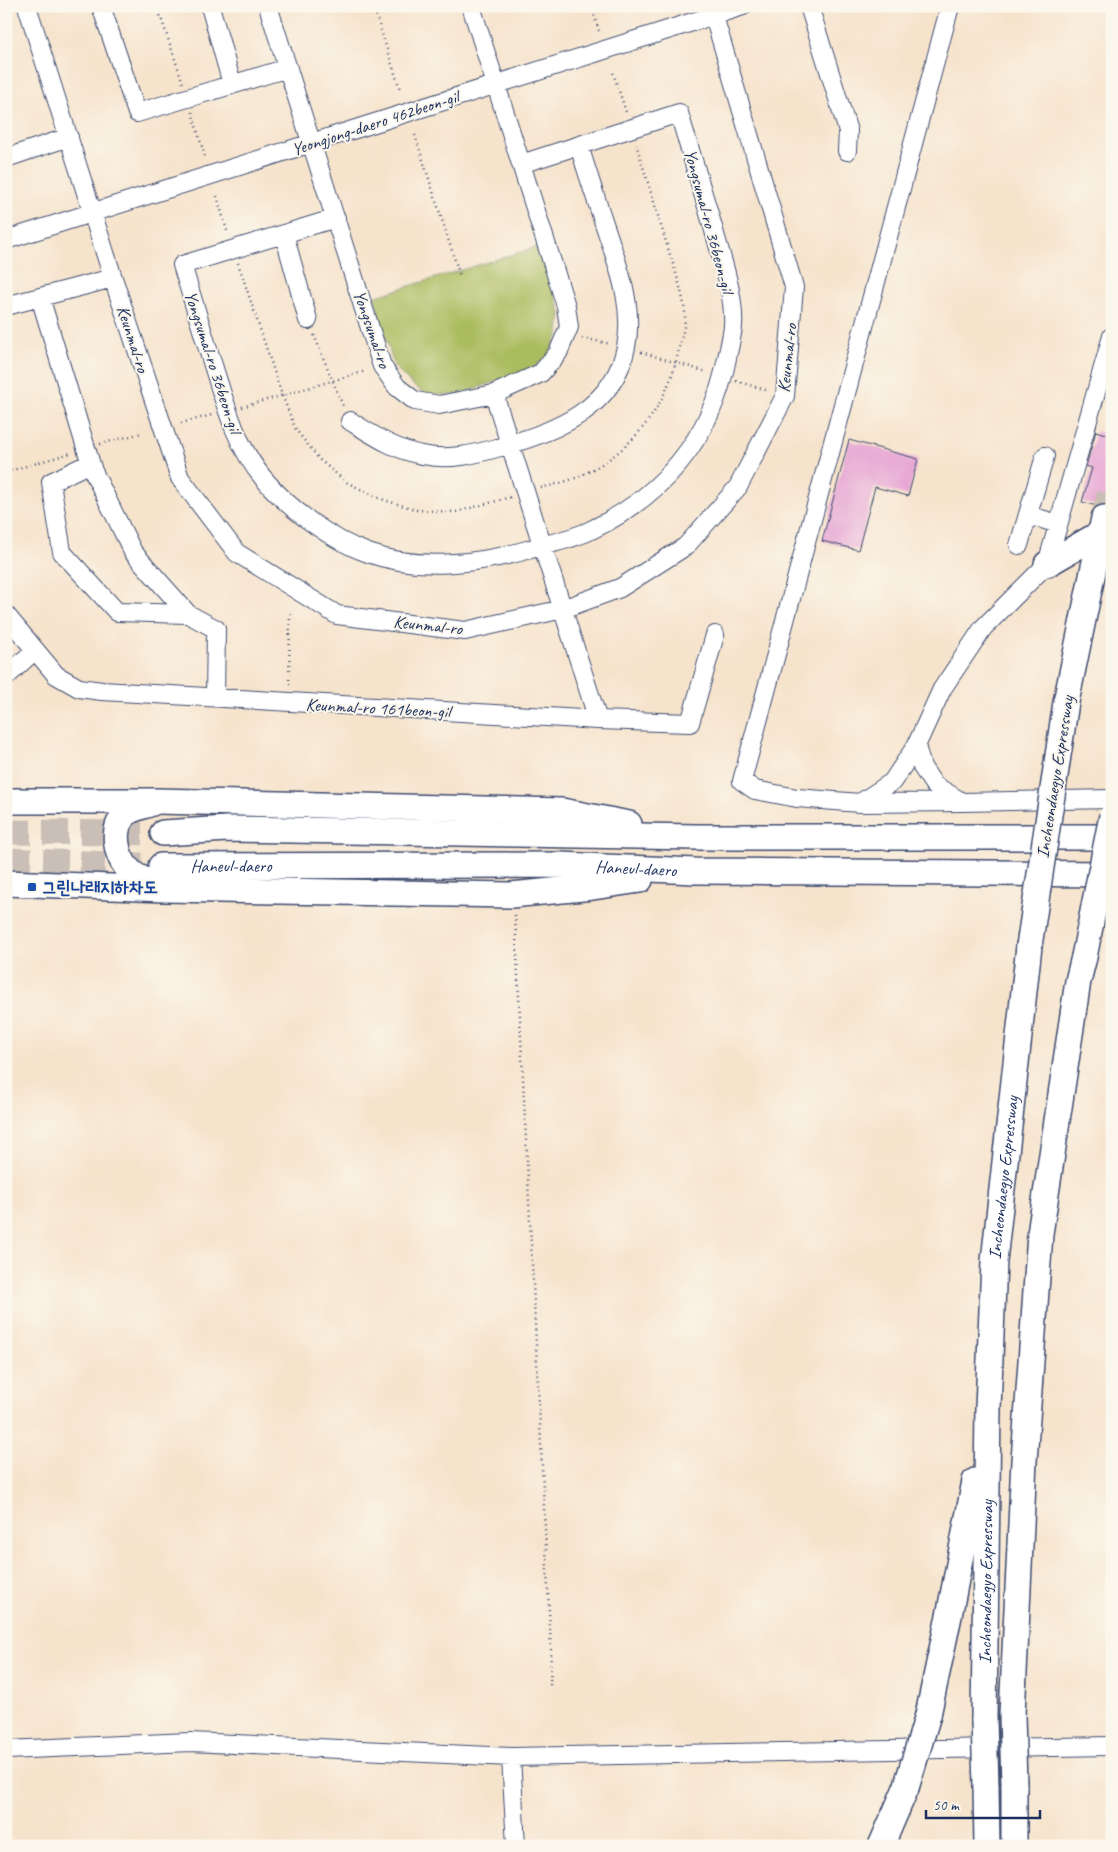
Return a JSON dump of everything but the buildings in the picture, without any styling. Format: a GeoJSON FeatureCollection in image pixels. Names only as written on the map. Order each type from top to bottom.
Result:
{"type":"FeatureCollection","features":[{"type":"Feature","properties":{"kind":"highway","name":"Incheondaegyo Expressway"},"geometry":{"type":"LineString","coordinates":[[988,1846],[984,1721],[988,1408],[994,1261],[1029,946],[1052,789],[1066,702],[1102,526],[1047,564]]}},
{"type":"Feature","properties":{"kind":"highway"},"geometry":{"type":"LineString","coordinates":[[6,801],[157,801],[562,811],[697,837]]}},
{"type":"Feature","properties":{"kind":"highway"},"geometry":{"type":"LineString","coordinates":[[157,801],[127,813],[116,828],[120,857],[129,870],[139,878],[162,877]]}},
{"type":"Feature","properties":{"kind":"highway","name":"Incheondaegyo Expressway"},"geometry":{"type":"LineString","coordinates":[[1014,1842],[1012,1715],[1024,1461],[1040,1234],[1078,981],[1112,816]]}},
{"type":"Feature","properties":{"kind":"highway","name":"Haneul-daero"},"geometry":{"type":"LineString","coordinates":[[163,833],[227,829],[697,837],[1112,837]]}},
{"type":"Feature","properties":{"kind":"highway","name":"Haneul-daero"},"geometry":{"type":"LineString","coordinates":[[6,883],[162,877],[511,895],[593,887],[695,871],[1112,874]]}},
{"type":"Feature","properties":{"kind":"highway"},"geometry":{"type":"LineString","coordinates":[[881,1846],[906,1788],[928,1715],[953,1597],[988,1408]]}},
{"type":"Feature","properties":{"kind":"street","name":"Keunmal-ro"},"geometry":{"type":"LineString","coordinates":[[27,6],[113,278],[180,478],[237,552],[337,615],[465,631],[563,609],[620,588],[686,546],[738,488],[785,396],[794,287],[713,10]]}},
{"type":"Feature","properties":{"kind":"street"},"geometry":{"type":"LineString","coordinates":[[101,6],[136,113],[288,68]]}},
{"type":"Feature","properties":{"kind":"street"},"geometry":{"type":"LineString","coordinates":[[210,6],[232,84]]}},
{"type":"Feature","properties":{"kind":"street","name":"Yongsumal-ro"},"geometry":{"type":"LineString","coordinates":[[268,6],[382,366],[397,387],[415,401],[439,405],[494,394],[541,373],[558,353],[569,327],[566,306],[495,84],[474,7]]}},
{"type":"Feature","properties":{"kind":"street","name":"Yeongjong-daero 462beon-gil"},"geometry":{"type":"LineString","coordinates":[[6,240],[495,84],[713,10],[743,6]]}},
{"type":"Feature","properties":{"kind":"street"},"geometry":{"type":"LineString","coordinates":[[809,6],[848,131],[847,151]]}},
{"type":"Feature","properties":{"kind":"street"},"geometry":{"type":"LineString","coordinates":[[950,6],[742,781],[755,790],[797,798],[860,803],[1112,799]]}},
{"type":"Feature","properties":{"kind":"street","name":"Yongsumal-ro 36beon-gil"},"geometry":{"type":"LineString","coordinates":[[336,218],[182,265],[227,411],[240,442],[264,479],[293,507],[328,534],[368,553],[406,562],[452,563],[503,557],[586,533],[624,513],[656,488],[685,457],[709,415],[723,377],[733,326],[728,281],[679,113],[521,164]]}},
{"type":"Feature","properties":{"kind":"street"},"geometry":{"type":"LineString","coordinates":[[6,158],[69,137]]}},
{"type":"Feature","properties":{"kind":"street"},"geometry":{"type":"LineString","coordinates":[[350,421],[392,446],[421,455],[448,458],[473,455],[543,434],[570,422],[594,404],[615,379],[626,347],[629,313],[622,281],[578,146]]}},
{"type":"Feature","properties":{"kind":"street"},"geometry":{"type":"LineString","coordinates":[[284,234],[308,320]]}},
{"type":"Feature","properties":{"kind":"street"},"geometry":{"type":"LineString","coordinates":[[6,306],[113,278]]}},
{"type":"Feature","properties":{"kind":"street"},"geometry":{"type":"LineString","coordinates":[[40,297],[90,463],[133,552],[188,614],[216,629],[214,698]]}},
{"type":"Feature","properties":{"kind":"street"},"geometry":{"type":"LineString","coordinates":[[860,803],[892,782],[916,746],[942,689],[983,628],[1047,564],[1112,336]]}},
{"type":"Feature","properties":{"kind":"street"},"geometry":{"type":"LineString","coordinates":[[494,394],[598,720]]}},
{"type":"Feature","properties":{"kind":"street"},"geometry":{"type":"LineString","coordinates":[[1019,546],[1045,456]]}},
{"type":"Feature","properties":{"kind":"street"},"geometry":{"type":"LineString","coordinates":[[90,463],[51,482],[62,552],[117,612],[188,614]]}},
{"type":"Feature","properties":{"kind":"street"},"geometry":{"type":"LineString","coordinates":[[1028,515],[1058,524]]}},
{"type":"Feature","properties":{"kind":"street","name":"Keunmal-ro 161beon-gil"},"geometry":{"type":"LineString","coordinates":[[6,615],[56,675],[79,688],[102,692],[598,720],[690,723],[714,635]]}},
{"type":"Feature","properties":{"kind":"street"},"geometry":{"type":"LineString","coordinates":[[6,677],[35,650]]}},
{"type":"Feature","properties":{"kind":"street"},"geometry":{"type":"LineString","coordinates":[[916,746],[922,768],[934,785],[962,802]]}},
{"type":"Feature","properties":{"kind":"street"},"geometry":{"type":"LineString","coordinates":[[6,1750],[190,1742],[511,1757],[1112,1746]]}},
{"type":"Feature","properties":{"kind":"street"},"geometry":{"type":"LineString","coordinates":[[511,1757],[516,1846]]}},
{"type":"Feature","properties":{"kind":"path"},"geometry":{"type":"LineString","coordinates":[[373,6],[400,89]]}},
{"type":"Feature","properties":{"kind":"path"},"geometry":{"type":"LineString","coordinates":[[592,6],[600,34]]}},
{"type":"Feature","properties":{"kind":"path"},"geometry":{"type":"LineString","coordinates":[[217,196],[282,395],[296,430],[320,460],[346,482],[381,499],[416,510],[456,512],[526,493],[582,475],[606,462],[624,448],[659,407],[668,388],[676,363],[685,313],[678,280],[614,73]]}},
{"type":"Feature","properties":{"kind":"path"},"geometry":{"type":"LineString","coordinates":[[415,135],[460,276]]}},
{"type":"Feature","properties":{"kind":"path"},"geometry":{"type":"LineString","coordinates":[[308,320],[350,421]]}},
{"type":"Feature","properties":{"kind":"path"},"geometry":{"type":"LineString","coordinates":[[566,335],[626,347],[785,396]]}},
{"type":"Feature","properties":{"kind":"path"},"geometry":{"type":"LineString","coordinates":[[181,423],[382,366]]}},
{"type":"Feature","properties":{"kind":"path"},"geometry":{"type":"LineString","coordinates":[[289,703],[290,612]]}},
{"type":"Feature","properties":{"kind":"path"},"geometry":{"type":"LineString","coordinates":[[515,915],[551,1650],[550,1688]]}},
{"type":"Feature","properties":{"kind":"green space"},"geometry":{"type":"Polygon","coordinates":[[[540,246],[561,313],[559,334],[548,356],[530,370],[456,395],[427,395],[410,383],[394,366],[374,297],[540,246]]]}},
{"type":"Feature","properties":{"kind":"tunnel"},"geometry":{"type":"LineString","coordinates":[[1104,518],[1112,482]]}},
{"type":"Feature","properties":{"kind":"tunnel"},"geometry":{"type":"LineString","coordinates":[[6,832],[163,833]]}},
{"type":"Feature","properties":{"kind":"tunnel"},"geometry":{"type":"LineString","coordinates":[[6,860],[161,866]]}},
{"type":"Feature","properties":{"kind":"place","name":"그린나래지하차도"},"geometry":{"type":"Point","coordinates":[32,887]}}]}
